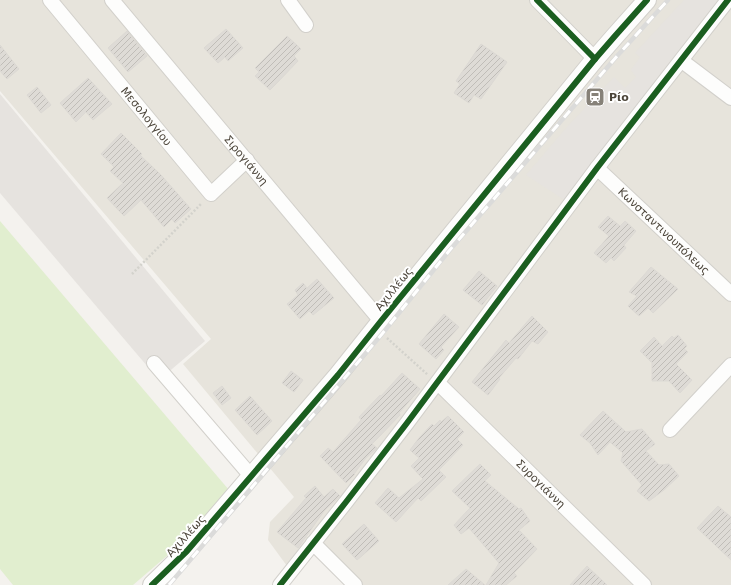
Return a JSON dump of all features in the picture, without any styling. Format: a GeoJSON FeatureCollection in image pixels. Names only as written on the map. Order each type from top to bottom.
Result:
{"type":"FeatureCollection","features":[{"type":"Feature","properties":{"kind":"street","name":"Μεσολογγίου"},"geometry":{"type":"LineString","coordinates":[[50,0],[211,194]]}},
{"type":"Feature","properties":{"kind":"street","name":"Σιρογιάννη"},"geometry":{"type":"LineString","coordinates":[[112,0],[247,160],[378,324]]}},
{"type":"Feature","properties":{"kind":"street"},"geometry":{"type":"LineString","coordinates":[[288,0],[306,25]]}},
{"type":"Feature","properties":{"kind":"street"},"geometry":{"type":"LineString","coordinates":[[537,0],[595,59]]}},
{"type":"Feature","properties":{"kind":"street","name":"Αχιλλέως"},"geometry":{"type":"LineString","coordinates":[[154,584],[187,551],[338,375],[595,59],[647,0]]}},
{"type":"Feature","properties":{"kind":"street"},"geometry":{"type":"LineString","coordinates":[[280,585],[438,383],[597,168],[728,0]]}},
{"type":"Feature","properties":{"kind":"street"},"geometry":{"type":"LineString","coordinates":[[682,60],[731,98]]}},
{"type":"Feature","properties":{"kind":"street"},"geometry":{"type":"LineString","coordinates":[[211,194],[247,160]]}},
{"type":"Feature","properties":{"kind":"street","name":"Κωνσταντινουπόλεως"},"geometry":{"type":"LineString","coordinates":[[597,168],[731,294]]}},
{"type":"Feature","properties":{"kind":"street"},"geometry":{"type":"LineString","coordinates":[[154,363],[250,476]]}},
{"type":"Feature","properties":{"kind":"street"},"geometry":{"type":"LineString","coordinates":[[670,430],[731,365]]}},
{"type":"Feature","properties":{"kind":"street","name":"Συρογιάννη"},"geometry":{"type":"LineString","coordinates":[[438,383],[644,585]]}},
{"type":"Feature","properties":{"kind":"street"},"geometry":{"type":"LineString","coordinates":[[314,543],[355,585]]}},
{"type":"Feature","properties":{"kind":"path"},"geometry":{"type":"LineString","coordinates":[[132,274],[211,194]]}},
{"type":"Feature","properties":{"kind":"path"},"geometry":{"type":"LineString","coordinates":[[378,324],[438,383]]}},
{"type":"Feature","properties":{"kind":"shaded area"},"geometry":{"type":"Polygon","coordinates":[[[0,0],[731,0],[731,585],[359,585],[309,535],[287,566],[268,540],[270,522],[294,497],[183,364],[211,339],[0,91],[0,0]]]}},
{"type":"Feature","properties":{"kind":"shaded area"},"geometry":{"type":"Polygon","coordinates":[[[684,0],[725,0],[566,201],[526,175],[567,127],[614,77],[625,88],[636,77],[631,70],[640,57],[635,53],[684,0]]]}},
{"type":"Feature","properties":{"kind":"shaded area"},"geometry":{"type":"Polygon","coordinates":[[[0,94],[205,341],[159,380],[0,193],[0,94]]]}},
{"type":"Feature","properties":{"kind":"green space"},"geometry":{"type":"Polygon","coordinates":[[[0,221],[229,490],[183,542],[133,585],[13,585],[0,569],[0,221]]]}},
{"type":"Feature","properties":{"kind":"building"},"geometry":{"type":"Polygon","coordinates":[[[226,29],[243,48],[228,61],[225,57],[218,63],[204,48],[226,29]]]}},
{"type":"Feature","properties":{"kind":"building"},"geometry":{"type":"Polygon","coordinates":[[[127,31],[147,56],[128,72],[108,48],[127,31]]]}},
{"type":"Feature","properties":{"kind":"building"},"geometry":{"type":"Polygon","coordinates":[[[287,36],[301,49],[294,56],[298,61],[270,90],[255,76],[259,72],[255,68],[287,36]]]}},
{"type":"Feature","properties":{"kind":"building"},"geometry":{"type":"Polygon","coordinates":[[[481,44],[507,62],[481,99],[474,95],[469,103],[454,93],[460,84],[456,81],[481,44]]]}},
{"type":"Feature","properties":{"kind":"building"},"geometry":{"type":"Polygon","coordinates":[[[0,45],[19,69],[7,79],[0,71],[0,45]]]}},
{"type":"Feature","properties":{"kind":"building"},"geometry":{"type":"Polygon","coordinates":[[[88,78],[112,104],[93,120],[86,112],[76,122],[60,103],[88,78]]]}},
{"type":"Feature","properties":{"kind":"building"},"geometry":{"type":"Polygon","coordinates":[[[37,87],[51,105],[41,113],[27,95],[37,87]]]}},
{"type":"Feature","properties":{"kind":"building"},"geometry":{"type":"Polygon","coordinates":[[[121,133],[142,154],[140,155],[161,175],[191,209],[175,223],[172,219],[164,227],[141,200],[124,216],[107,198],[123,183],[110,171],[114,167],[101,154],[121,133]]]}},
{"type":"Feature","properties":{"kind":"building"},"geometry":{"type":"Polygon","coordinates":[[[608,216],[620,226],[625,221],[636,231],[624,245],[626,248],[614,261],[611,258],[606,263],[594,253],[609,236],[598,227],[608,216]]]}},
{"type":"Feature","properties":{"kind":"building"},"geometry":{"type":"Polygon","coordinates":[[[651,267],[678,289],[653,313],[648,308],[639,316],[628,306],[637,296],[629,292],[651,267]]]}},
{"type":"Feature","properties":{"kind":"building"},"geometry":{"type":"Polygon","coordinates":[[[479,271],[497,286],[482,305],[463,290],[479,271]]]}},
{"type":"Feature","properties":{"kind":"building"},"geometry":{"type":"Polygon","coordinates":[[[317,279],[334,298],[313,315],[309,311],[300,319],[287,304],[298,295],[295,290],[303,283],[307,288],[317,279]]]}},
{"type":"Feature","properties":{"kind":"building"},"geometry":{"type":"Polygon","coordinates":[[[444,314],[459,327],[441,347],[444,350],[436,359],[419,344],[444,314]]]}},
{"type":"Feature","properties":{"kind":"building"},"geometry":{"type":"Polygon","coordinates":[[[532,316],[548,332],[538,344],[532,341],[518,359],[516,358],[499,378],[500,379],[488,395],[472,382],[506,340],[509,343],[532,316]]]}},
{"type":"Feature","properties":{"kind":"building"},"geometry":{"type":"Polygon","coordinates":[[[678,335],[687,346],[684,349],[688,352],[676,364],[692,380],[680,393],[669,381],[652,381],[652,363],[640,351],[654,337],[662,346],[672,336],[674,338],[678,335]]]}},
{"type":"Feature","properties":{"kind":"building"},"geometry":{"type":"Polygon","coordinates":[[[291,371],[303,380],[294,392],[282,383],[291,371]]]}},
{"type":"Feature","properties":{"kind":"building"},"geometry":{"type":"Polygon","coordinates":[[[402,373],[420,389],[399,413],[400,415],[372,444],[377,448],[365,459],[355,474],[346,483],[320,456],[328,448],[333,452],[361,420],[359,417],[402,373]]]}},
{"type":"Feature","properties":{"kind":"building"},"geometry":{"type":"Polygon","coordinates":[[[222,386],[231,398],[222,405],[213,393],[222,386]]]}},
{"type":"Feature","properties":{"kind":"building"},"geometry":{"type":"Polygon","coordinates":[[[250,396],[272,421],[257,435],[235,410],[250,396]]]}},
{"type":"Feature","properties":{"kind":"building"},"geometry":{"type":"Polygon","coordinates":[[[603,411],[626,432],[642,429],[655,444],[646,451],[659,465],[669,464],[679,476],[649,501],[637,491],[642,485],[621,461],[623,453],[610,442],[598,455],[590,443],[580,435],[603,411]]]}},
{"type":"Feature","properties":{"kind":"building"},"geometry":{"type":"Polygon","coordinates":[[[448,416],[464,432],[457,439],[463,445],[439,470],[446,477],[421,501],[418,498],[396,522],[375,503],[388,488],[399,498],[423,479],[411,466],[419,458],[410,450],[432,424],[434,426],[440,420],[441,422],[448,416]]]}},
{"type":"Feature","properties":{"kind":"building"},"geometry":{"type":"Polygon","coordinates":[[[480,464],[491,475],[485,481],[519,509],[521,508],[530,521],[519,530],[537,549],[514,573],[517,576],[506,585],[486,585],[499,563],[469,528],[461,534],[454,525],[470,508],[452,491],[480,464]]]}},
{"type":"Feature","properties":{"kind":"building"},"geometry":{"type":"Polygon","coordinates":[[[315,486],[324,497],[333,489],[340,496],[324,511],[298,548],[277,532],[306,498],[304,496],[315,486]]]}},
{"type":"Feature","properties":{"kind":"building"},"geometry":{"type":"Polygon","coordinates":[[[718,506],[731,517],[731,560],[697,528],[718,506]]]}},
{"type":"Feature","properties":{"kind":"building"},"geometry":{"type":"Polygon","coordinates":[[[364,524],[379,541],[357,560],[342,544],[364,524]]]}},
{"type":"Feature","properties":{"kind":"building"},"geometry":{"type":"Polygon","coordinates":[[[587,566],[607,585],[570,585],[587,566]]]}},
{"type":"Feature","properties":{"kind":"building"},"geometry":{"type":"Polygon","coordinates":[[[466,569],[485,585],[448,585],[466,569]]]}},
{"type":"Feature","properties":{"kind":"railway"},"geometry":{"type":"LineString","coordinates":[[169,585],[382,334],[449,251],[618,55],[668,0]]}},
{"type":"Feature","properties":{"kind":"cycle path"},"geometry":{"type":"LineString","coordinates":[[537,0],[595,59]]}},
{"type":"Feature","properties":{"kind":"cycle path"},"geometry":{"type":"LineString","coordinates":[[152,585],[187,551],[338,375],[595,59],[647,0]]}},
{"type":"Feature","properties":{"kind":"cycle path"},"geometry":{"type":"LineString","coordinates":[[280,585],[407,423],[597,168],[728,0]]}},
{"type":"Feature","properties":{"kind":"place","name":"Ρίο"},"geometry":{"type":"Point","coordinates":[595,97]}}]}
